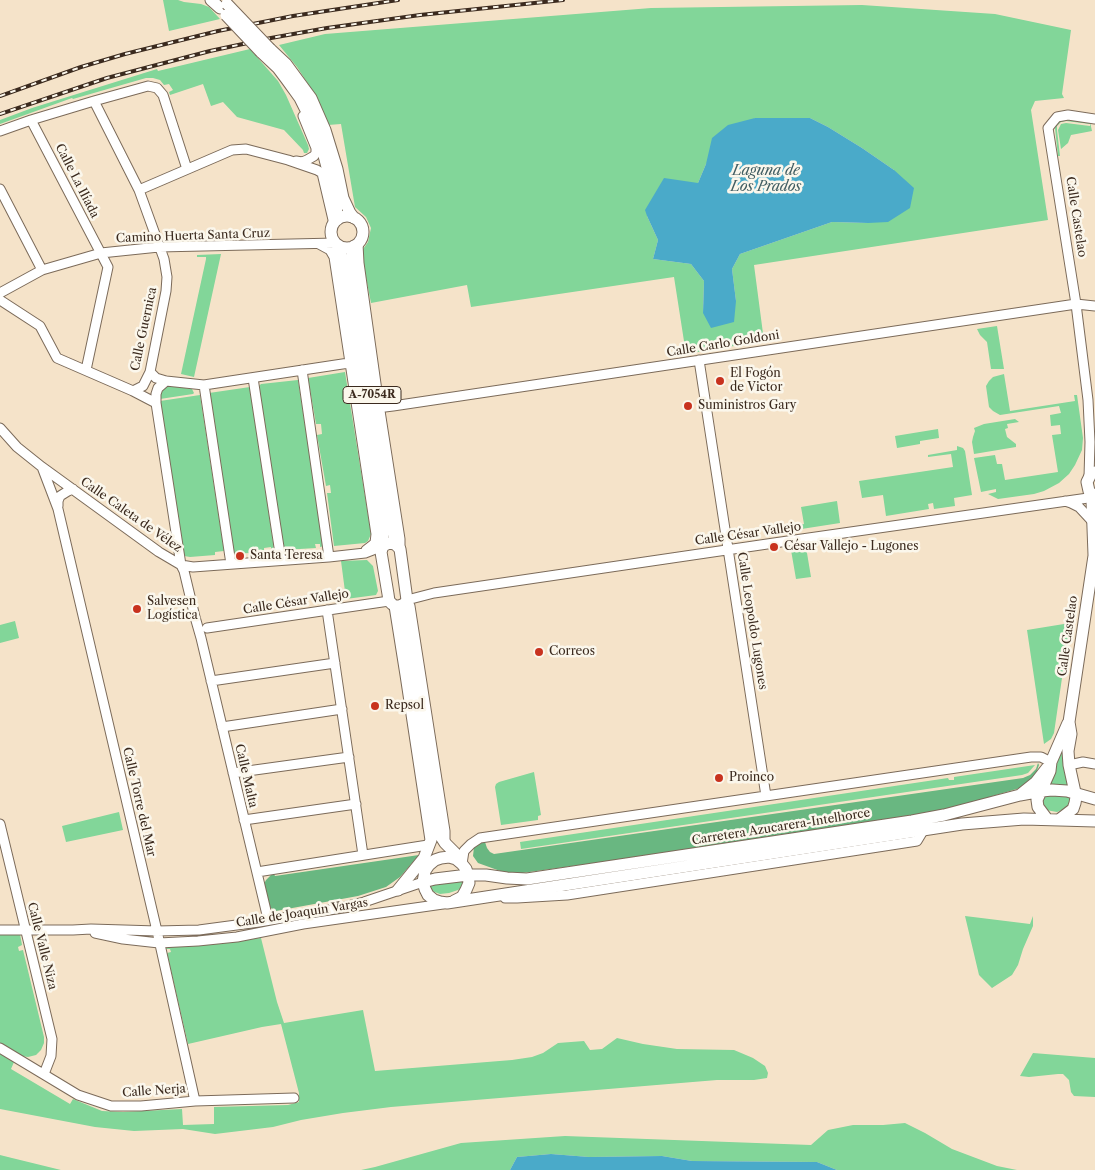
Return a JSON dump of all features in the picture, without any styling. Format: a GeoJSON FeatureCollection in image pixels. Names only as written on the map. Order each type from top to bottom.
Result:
{"type":"FeatureCollection","features":[{"type":"Feature","properties":{"kind":"main road","name":"A-7054R"},"geometry":{"type":"LineString","coordinates":[[211,0],[224,3],[265,50],[300,98],[320,140],[336,200],[335,222],[331,232],[341,255],[382,533],[393,546]]}},
{"type":"Feature","properties":{"kind":"main road","name":"A-7054R"},"geometry":{"type":"LineString","coordinates":[[265,50],[286,64],[310,98],[325,130],[346,206],[363,230],[361,240],[356,245],[352,264],[393,546],[399,603]]}},
{"type":"Feature","properties":{"kind":"main road"},"geometry":{"type":"LineString","coordinates":[[335,222],[346,216],[354,218]]}},
{"type":"Feature","properties":{"kind":"main road"},"geometry":{"type":"LineString","coordinates":[[337,244],[346,248],[356,245]]}},
{"type":"Feature","properties":{"kind":"main road","name":"Calle Castelao"},"geometry":{"type":"LineString","coordinates":[[1042,791],[1069,722],[1091,599],[1094,552],[1093,496],[1087,487],[1092,474]]}},
{"type":"Feature","properties":{"kind":"main road","name":"A-7054R"},"geometry":{"type":"LineString","coordinates":[[393,546],[381,552],[384,567],[399,603]]}},
{"type":"Feature","properties":{"kind":"main road"},"geometry":{"type":"LineString","coordinates":[[399,603],[438,832],[445,843],[457,855],[468,875],[469,883],[462,897],[447,903],[434,900],[425,889],[424,858],[430,840],[430,832],[398,623],[399,603]]}},
{"type":"Feature","properties":{"kind":"main road","name":"Calle Castelao"},"geometry":{"type":"LineString","coordinates":[[1069,722],[1071,734],[1068,765],[1074,792]]}},
{"type":"Feature","properties":{"kind":"main road"},"geometry":{"type":"LineString","coordinates":[[1020,795],[1036,782],[1052,762]]}},
{"type":"Feature","properties":{"kind":"main road"},"geometry":{"type":"LineString","coordinates":[[1071,777],[1093,798]]}},
{"type":"Feature","properties":{"kind":"main road"},"geometry":{"type":"LineString","coordinates":[[1042,791],[1037,800],[1038,807],[1047,819]]}},
{"type":"Feature","properties":{"kind":"main road","name":"Carretera Azucarera-Intelhorce"},"geometry":{"type":"LineString","coordinates":[[424,876],[435,879],[486,875],[527,879],[912,821],[1042,791],[1074,792],[1093,798]]}},
{"type":"Feature","properties":{"kind":"main road"},"geometry":{"type":"LineString","coordinates":[[1060,819],[1073,809],[1075,803],[1074,792]]}},
{"type":"Feature","properties":{"kind":"main road","name":"Carretera Azucarera-Intelhorce"},"geometry":{"type":"LineString","coordinates":[[447,903],[962,824],[1024,819],[1095,820]]}},
{"type":"Feature","properties":{"kind":"main road"},"geometry":{"type":"LineString","coordinates":[[424,876],[429,865],[434,860],[449,857],[456,859],[462,864]]}},
{"type":"Feature","properties":{"kind":"main road"},"geometry":{"type":"LineString","coordinates":[[398,890],[424,858]]}},
{"type":"Feature","properties":{"kind":"street"},"geometry":{"type":"LineString","coordinates":[[0,131],[31,120],[148,86],[157,88],[163,95],[187,169]]}},
{"type":"Feature","properties":{"kind":"street"},"geometry":{"type":"LineString","coordinates":[[288,160],[302,162],[316,153],[306,121],[293,94],[292,86]]}},
{"type":"Feature","properties":{"kind":"street","name":"Calle Guernica"},"geometry":{"type":"LineString","coordinates":[[94,101],[139,190],[164,259],[167,276],[166,291],[150,372],[143,386],[133,391]]}},
{"type":"Feature","properties":{"kind":"street","name":"Calle Castelao"},"geometry":{"type":"LineString","coordinates":[[1092,474],[1088,400],[1076,304],[1048,128],[1057,116],[1068,115],[1095,119]]}},
{"type":"Feature","properties":{"kind":"street","name":"Calle La Ilíada"},"geometry":{"type":"LineString","coordinates":[[31,120],[108,266],[86,370]]}},
{"type":"Feature","properties":{"kind":"street"},"geometry":{"type":"LineString","coordinates":[[139,190],[232,150],[246,149],[288,160],[322,173],[335,222]]}},
{"type":"Feature","properties":{"kind":"street"},"geometry":{"type":"LineString","coordinates":[[0,189],[42,270]]}},
{"type":"Feature","properties":{"kind":"street"},"geometry":{"type":"LineString","coordinates":[[318,244],[330,250],[334,257],[376,534],[375,544],[359,554]]}},
{"type":"Feature","properties":{"kind":"street"},"geometry":{"type":"LineString","coordinates":[[335,266],[337,262],[337,244]]}},
{"type":"Feature","properties":{"kind":"street","name":"Camino Huerta Santa Cruz"},"geometry":{"type":"LineString","coordinates":[[0,293],[42,270],[101,253],[159,247],[337,244]]}},
{"type":"Feature","properties":{"kind":"street"},"geometry":{"type":"LineString","coordinates":[[356,245],[400,539],[393,546]]}},
{"type":"Feature","properties":{"kind":"street","name":"Calle Guernica"},"geometry":{"type":"LineString","coordinates":[[0,300],[40,326],[57,358],[156,403]]}},
{"type":"Feature","properties":{"kind":"street","name":"Calle Carlo Goldoni"},"geometry":{"type":"LineString","coordinates":[[378,398],[385,407],[1076,304],[1095,306]]}},
{"type":"Feature","properties":{"kind":"street","name":"Calle Leopoldo Lugones"},"geometry":{"type":"LineString","coordinates":[[699,360],[766,796]]}},
{"type":"Feature","properties":{"kind":"street"},"geometry":{"type":"LineString","coordinates":[[150,372],[156,378],[166,381],[204,385],[350,363]]}},
{"type":"Feature","properties":{"kind":"street"},"geometry":{"type":"LineString","coordinates":[[302,370],[329,557]]}},
{"type":"Feature","properties":{"kind":"street"},"geometry":{"type":"LineString","coordinates":[[253,378],[280,560]]}},
{"type":"Feature","properties":{"kind":"street"},"geometry":{"type":"LineString","coordinates":[[156,403],[158,388],[166,381]]}},
{"type":"Feature","properties":{"kind":"street"},"geometry":{"type":"LineString","coordinates":[[204,385],[231,564]]}},
{"type":"Feature","properties":{"kind":"street","name":"Calle Castelao"},"geometry":{"type":"LineString","coordinates":[[1088,400],[1095,424]]}},
{"type":"Feature","properties":{"kind":"street","name":"Calle Malta"},"geometry":{"type":"LineString","coordinates":[[156,403],[181,565],[201,638],[268,919]]}},
{"type":"Feature","properties":{"kind":"street","name":"Calle Caleta de Vélez"},"geometry":{"type":"LineString","coordinates":[[0,428],[17,447],[42,467],[159,552],[181,565],[193,567],[329,557],[359,554],[393,546]]}},
{"type":"Feature","properties":{"kind":"street","name":"Calle Torre del Mar"},"geometry":{"type":"LineString","coordinates":[[42,467],[58,509],[160,943],[195,1101]]}},
{"type":"Feature","properties":{"kind":"street"},"geometry":{"type":"LineString","coordinates":[[58,509],[60,496],[73,489]]}},
{"type":"Feature","properties":{"kind":"street","name":"Calle César Vallejo"},"geometry":{"type":"LineString","coordinates":[[207,628],[327,610],[399,603],[434,594],[1093,496]]}},
{"type":"Feature","properties":{"kind":"street"},"geometry":{"type":"LineString","coordinates":[[1063,501],[1079,507],[1092,521]]}},
{"type":"Feature","properties":{"kind":"street"},"geometry":{"type":"LineString","coordinates":[[372,513],[382,533]]}},
{"type":"Feature","properties":{"kind":"street"},"geometry":{"type":"LineString","coordinates":[[359,554],[372,558],[384,567]]}},
{"type":"Feature","properties":{"kind":"street"},"geometry":{"type":"LineString","coordinates":[[327,610],[363,855]]}},
{"type":"Feature","properties":{"kind":"street"},"geometry":{"type":"LineString","coordinates":[[194,617],[200,625],[207,628],[201,638]]}},
{"type":"Feature","properties":{"kind":"street"},"geometry":{"type":"LineString","coordinates":[[211,680],[335,663]]}},
{"type":"Feature","properties":{"kind":"street"},"geometry":{"type":"LineString","coordinates":[[222,727],[342,709]]}},
{"type":"Feature","properties":{"kind":"street"},"geometry":{"type":"LineString","coordinates":[[233,774],[349,757]]}},
{"type":"Feature","properties":{"kind":"street"},"geometry":{"type":"LineString","coordinates":[[462,864],[464,851],[480,838],[1031,757],[1042,757],[1052,762]]}},
{"type":"Feature","properties":{"kind":"street"},"geometry":{"type":"LineString","coordinates":[[1068,765],[1083,762],[1095,764]]}},
{"type":"Feature","properties":{"kind":"street"},"geometry":{"type":"LineString","coordinates":[[244,820],[356,804]]}},
{"type":"Feature","properties":{"kind":"street","name":"Calle Valle Niza"},"geometry":{"type":"LineString","coordinates":[[0,824],[52,1039],[51,1056],[44,1074]]}},
{"type":"Feature","properties":{"kind":"street"},"geometry":{"type":"LineString","coordinates":[[257,872],[428,845]]}},
{"type":"Feature","properties":{"kind":"street","name":"Calle de Joaquín Vargas"},"geometry":{"type":"LineString","coordinates":[[72,930],[199,930],[335,909],[364,902],[398,890],[424,876]]}},
{"type":"Feature","properties":{"kind":"street","name":"Calle de Joaquín Vargas"},"geometry":{"type":"LineString","coordinates":[[72,930],[160,943],[237,937],[303,924],[447,903]]}},
{"type":"Feature","properties":{"kind":"street"},"geometry":{"type":"LineString","coordinates":[[0,930],[72,930]]}},
{"type":"Feature","properties":{"kind":"street","name":"Calle Nerja"},"geometry":{"type":"LineString","coordinates":[[0,1048],[78,1095],[110,1106],[294,1098]]}},
{"type":"Feature","properties":{"kind":"green space"},"geometry":{"type":"Polygon","coordinates":[[[163,0],[178,0],[201,4],[209,7],[220,19],[169,31],[163,0]]]}},
{"type":"Feature","properties":{"kind":"green space"},"geometry":{"type":"Polygon","coordinates":[[[862,5],[995,14],[1071,30],[1062,94],[1064,98],[1035,101],[1031,110],[1048,220],[754,265],[764,341],[686,354],[674,277],[471,307],[467,285],[371,303],[361,252],[368,242],[371,228],[366,217],[355,207],[341,124],[328,125],[312,90],[297,67],[279,45],[325,34],[651,8],[862,5]],[[755,118],[706,164],[698,183],[647,216],[658,240],[653,259],[691,264],[704,281],[703,313],[736,301],[732,269],[740,254],[832,222],[868,223],[894,170],[862,148],[810,118],[755,118]]]}},
{"type":"Feature","properties":{"kind":"green space"},"geometry":{"type":"Polygon","coordinates":[[[250,49],[278,81],[286,95],[308,145],[307,153],[304,153],[284,130],[237,117],[223,102],[211,106],[203,84],[170,95],[169,92],[173,90],[169,84],[164,85],[160,80],[153,78],[146,78],[72,98],[0,124],[0,120],[32,108],[157,69],[158,71],[250,49]]]}},
{"type":"Feature","properties":{"kind":"green space"},"geometry":{"type":"Polygon","coordinates":[[[1067,119],[1090,122],[1092,131],[1071,135],[1068,143],[1061,149],[1058,130],[1061,124],[1090,126],[1090,124],[1061,122],[1057,126],[1060,156],[1058,156],[1055,128],[1060,121],[1067,119]]]}},
{"type":"Feature","properties":{"kind":"green space"},"geometry":{"type":"Polygon","coordinates":[[[221,254],[194,377],[181,374],[206,259],[206,257],[197,257],[197,255],[221,254]]]}},
{"type":"Feature","properties":{"kind":"green space"},"geometry":{"type":"Polygon","coordinates":[[[997,326],[1004,369],[991,369],[987,342],[977,329],[997,326]]]}},
{"type":"Feature","properties":{"kind":"green space"},"geometry":{"type":"Polygon","coordinates":[[[345,372],[371,534],[365,543],[334,546],[327,493],[331,493],[330,485],[326,486],[317,435],[322,434],[321,424],[316,424],[308,378],[345,372]]]}},
{"type":"Feature","properties":{"kind":"green space"},"geometry":{"type":"Polygon","coordinates":[[[1004,374],[1010,411],[1075,401],[1074,395],[1077,395],[1083,438],[1082,450],[1075,465],[1059,483],[1034,494],[998,499],[988,494],[996,492],[996,489],[981,492],[974,458],[995,455],[997,464],[1002,464],[1005,480],[1058,472],[1052,435],[1061,434],[1060,425],[1051,426],[1050,415],[1061,413],[1059,406],[1000,415],[989,407],[986,386],[993,377],[1004,374]]]}},
{"type":"Feature","properties":{"kind":"green space"},"geometry":{"type":"Polygon","coordinates":[[[298,380],[324,546],[320,547],[320,544],[315,544],[316,548],[283,550],[259,386],[261,384],[298,380]]]}},
{"type":"Feature","properties":{"kind":"green space"},"geometry":{"type":"Polygon","coordinates":[[[169,386],[192,389],[194,393],[160,399],[161,391],[169,386]]]}},
{"type":"Feature","properties":{"kind":"green space"},"geometry":{"type":"Polygon","coordinates":[[[250,387],[274,551],[271,551],[271,547],[264,548],[264,552],[234,554],[209,393],[250,387]]]}},
{"type":"Feature","properties":{"kind":"green space"},"geometry":{"type":"Polygon","coordinates":[[[200,395],[224,551],[215,552],[215,555],[190,557],[184,556],[160,401],[200,395]]]}},
{"type":"Feature","properties":{"kind":"green space"},"geometry":{"type":"Polygon","coordinates":[[[1015,419],[1019,422],[1007,424],[1008,428],[1005,429],[1007,437],[1016,444],[1016,447],[974,454],[972,442],[974,428],[984,424],[1015,419]]]}},
{"type":"Feature","properties":{"kind":"green space"},"geometry":{"type":"Polygon","coordinates":[[[938,429],[939,438],[897,448],[895,436],[938,429]]]}},
{"type":"Feature","properties":{"kind":"green space"},"geometry":{"type":"Polygon","coordinates":[[[957,446],[965,451],[972,495],[954,498],[955,506],[934,509],[933,503],[928,504],[929,509],[886,516],[883,495],[862,498],[859,481],[953,467],[951,454],[928,457],[928,455],[957,450],[957,446]]]}},
{"type":"Feature","properties":{"kind":"green space"},"geometry":{"type":"Polygon","coordinates":[[[837,501],[840,523],[795,530],[794,526],[804,524],[801,507],[837,501]]]}},
{"type":"Feature","properties":{"kind":"green space"},"geometry":{"type":"Polygon","coordinates":[[[806,547],[811,577],[796,579],[791,550],[806,547]]]}},
{"type":"Feature","properties":{"kind":"green space"},"geometry":{"type":"Polygon","coordinates":[[[367,560],[373,566],[378,591],[376,595],[346,599],[341,561],[367,560]]]}},
{"type":"Feature","properties":{"kind":"green space"},"geometry":{"type":"Polygon","coordinates":[[[15,621],[19,638],[0,643],[0,625],[15,621]]]}},
{"type":"Feature","properties":{"kind":"green space"},"geometry":{"type":"Polygon","coordinates":[[[1070,623],[1054,733],[1051,739],[1044,744],[1027,630],[1070,623]]]}},
{"type":"Feature","properties":{"kind":"green space"},"geometry":{"type":"Polygon","coordinates":[[[1065,739],[1070,786],[1048,785],[1057,764],[1065,739]]]}},
{"type":"Feature","properties":{"kind":"green space"},"geometry":{"type":"Polygon","coordinates":[[[1038,763],[1035,776],[1020,788],[945,810],[522,873],[503,872],[478,863],[473,856],[474,847],[485,842],[490,852],[494,854],[1023,778],[1030,775],[1036,769],[1038,763]]]}},
{"type":"Feature","properties":{"kind":"green space"},"geometry":{"type":"Polygon","coordinates":[[[1035,765],[1028,773],[1022,775],[521,849],[520,842],[948,778],[949,780],[954,780],[954,777],[1035,765]]]}},
{"type":"Feature","properties":{"kind":"green space"},"geometry":{"type":"Polygon","coordinates":[[[534,772],[541,815],[538,816],[538,820],[501,825],[496,784],[534,772]]]}},
{"type":"Feature","properties":{"kind":"green space"},"geometry":{"type":"Polygon","coordinates":[[[1044,795],[1071,796],[1070,806],[1057,812],[1046,810],[1041,804],[1044,795]]]}},
{"type":"Feature","properties":{"kind":"green space"},"geometry":{"type":"Polygon","coordinates":[[[119,812],[123,830],[66,842],[62,826],[119,812]]]}},
{"type":"Feature","properties":{"kind":"green space"},"geometry":{"type":"Polygon","coordinates":[[[419,855],[400,877],[386,887],[358,896],[276,911],[269,905],[264,884],[274,874],[275,876],[419,855]]]}},
{"type":"Feature","properties":{"kind":"green space"},"geometry":{"type":"Polygon","coordinates":[[[466,879],[464,885],[458,890],[449,893],[440,894],[426,886],[433,884],[466,879]]]}},
{"type":"Feature","properties":{"kind":"green space"},"geometry":{"type":"Polygon","coordinates":[[[965,916],[1030,924],[1033,916],[1033,926],[1018,965],[1012,975],[992,988],[979,975],[965,916]]]}},
{"type":"Feature","properties":{"kind":"green space"},"geometry":{"type":"Polygon","coordinates":[[[2,933],[20,934],[22,945],[18,947],[19,951],[23,950],[44,1037],[41,1050],[36,1055],[28,1057],[22,1056],[0,1043],[0,935],[2,933]]]}},
{"type":"Feature","properties":{"kind":"green space"},"geometry":{"type":"Polygon","coordinates":[[[261,938],[284,1023],[363,1010],[375,1071],[532,1057],[543,1053],[558,1043],[584,1041],[590,1050],[602,1049],[617,1038],[677,1049],[734,1050],[753,1058],[765,1066],[768,1073],[767,1078],[717,1080],[391,1107],[301,1120],[273,1127],[215,1134],[183,1129],[134,1131],[95,1127],[0,1109],[0,1054],[14,1062],[11,1069],[70,1104],[73,1099],[102,1111],[123,1112],[182,1109],[183,1125],[214,1124],[214,1107],[288,1105],[299,1102],[299,1093],[281,1024],[188,1044],[167,953],[171,952],[170,949],[166,949],[167,946],[261,938]]]}},
{"type":"Feature","properties":{"kind":"green space"},"geometry":{"type":"Polygon","coordinates":[[[1033,1053],[1095,1058],[1095,1097],[1074,1096],[1071,1092],[1069,1080],[1063,1074],[1020,1076],[1033,1053]]]}},
{"type":"Feature","properties":{"kind":"green space"},"geometry":{"type":"Polygon","coordinates":[[[905,1123],[952,1149],[997,1166],[1017,1170],[837,1170],[817,1162],[692,1161],[662,1156],[589,1157],[551,1154],[517,1157],[510,1170],[361,1170],[461,1143],[565,1136],[811,1145],[828,1130],[853,1125],[905,1123]]]}},
{"type":"Feature","properties":{"kind":"green space"},"geometry":{"type":"Polygon","coordinates":[[[0,1155],[12,1158],[61,1170],[0,1170],[0,1155]]]}},
{"type":"Feature","properties":{"kind":"water","name":"Laguna de Los Prados"},"geometry":{"type":"Polygon","coordinates":[[[755,118],[810,118],[828,127],[894,170],[914,188],[910,208],[888,222],[832,222],[740,254],[732,269],[736,301],[734,322],[711,328],[703,313],[704,281],[691,264],[653,259],[658,240],[645,210],[664,178],[698,183],[706,164],[712,138],[728,125],[755,118]]]}},
{"type":"Feature","properties":{"kind":"water"},"geometry":{"type":"Polygon","coordinates":[[[551,1154],[589,1157],[662,1156],[692,1161],[817,1162],[837,1170],[510,1170],[517,1157],[551,1154]]]}},
{"type":"Feature","properties":{"kind":"railway"},"geometry":{"type":"LineString","coordinates":[[0,96],[81,67],[218,31],[293,16],[398,0]]}},
{"type":"Feature","properties":{"kind":"railway"},"geometry":{"type":"LineString","coordinates":[[0,114],[107,78],[210,51],[271,38],[420,15],[563,0]]}},
{"type":"Feature","properties":{"kind":"place","name":"El Fogón de Victor"},"geometry":{"type":"Point","coordinates":[720,381]}},
{"type":"Feature","properties":{"kind":"place","name":"Suministros Gary"},"geometry":{"type":"Point","coordinates":[688,406]}},
{"type":"Feature","properties":{"kind":"place","name":"César Vallejo - Lugones"},"geometry":{"type":"Point","coordinates":[774,547]}},
{"type":"Feature","properties":{"kind":"place","name":"Santa Teresa"},"geometry":{"type":"Point","coordinates":[240,556]}},
{"type":"Feature","properties":{"kind":"place","name":"Salvesen Logística"},"geometry":{"type":"Point","coordinates":[137,609]}},
{"type":"Feature","properties":{"kind":"place","name":"Correos"},"geometry":{"type":"Point","coordinates":[539,652]}},
{"type":"Feature","properties":{"kind":"place","name":"Repsol"},"geometry":{"type":"Point","coordinates":[375,706]}},
{"type":"Feature","properties":{"kind":"place","name":"Proinco"},"geometry":{"type":"Point","coordinates":[719,778]}}]}
